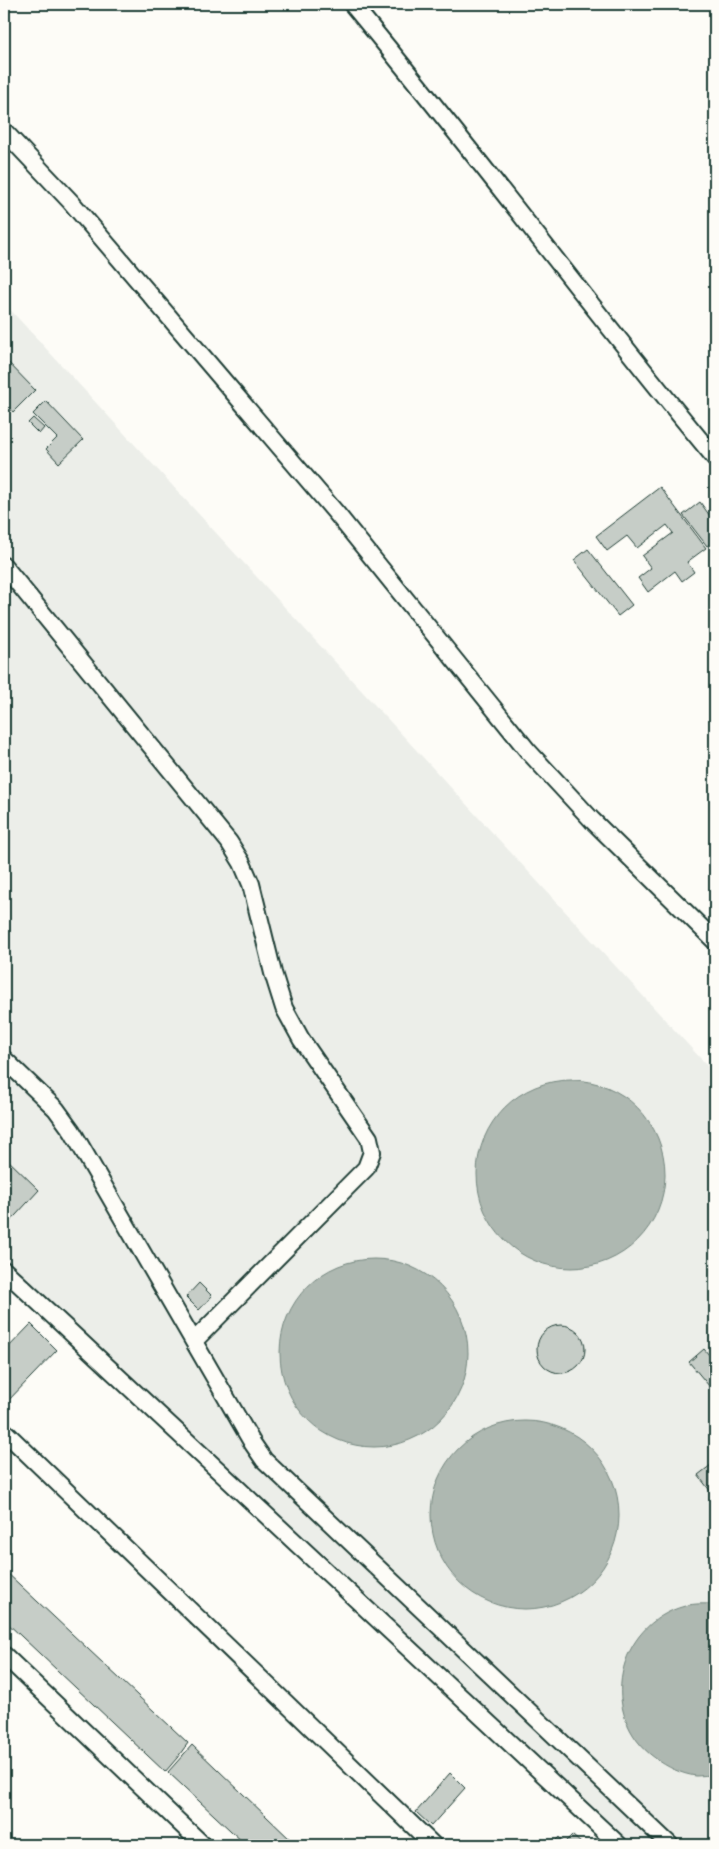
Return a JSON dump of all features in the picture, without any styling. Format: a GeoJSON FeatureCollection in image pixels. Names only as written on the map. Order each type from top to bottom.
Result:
{"type":"FeatureCollection","features":[{"type":"Feature","properties":{"kind":"lane"},"geometry":{"type":"LineString","coordinates":[[352,4],[412,76],[656,387],[715,458]]}},
{"type":"Feature","properties":{"kind":"lane"},"geometry":{"type":"LineString","coordinates":[[4,131],[71,202],[336,514],[528,751],[592,820],[715,941]]}},
{"type":"Feature","properties":{"kind":"lane"},"geometry":{"type":"LineString","coordinates":[[4,566],[229,842],[238,856],[251,884],[273,973],[284,1008],[301,1039],[369,1138],[372,1152],[366,1168],[194,1341]]}},
{"type":"Feature","properties":{"kind":"lane"},"geometry":{"type":"LineString","coordinates":[[4,1060],[56,1109],[72,1131],[264,1460],[670,1845]]}},
{"type":"Feature","properties":{"kind":"lane"},"geometry":{"type":"LineString","coordinates":[[4,1270],[619,1845]]}},
{"type":"Feature","properties":{"kind":"lane"},"geometry":{"type":"LineString","coordinates":[[4,1431],[433,1845]]}},
{"type":"Feature","properties":{"kind":"lane"},"geometry":{"type":"LineString","coordinates":[[4,1655],[203,1845]]}},
{"type":"Feature","properties":{"kind":"shaded area"},"geometry":{"type":"Polygon","coordinates":[[[4,303],[715,1074],[715,1845],[621,1845],[4,1265],[4,303]]]}},
{"type":"Feature","properties":{"kind":"shaded area"},"geometry":{"type":"Polygon","coordinates":[[[571,1080],[607,1087],[623,1096],[637,1108],[649,1122],[658,1138],[665,1174],[658,1210],[649,1226],[637,1240],[623,1252],[607,1261],[571,1268],[535,1261],[519,1252],[505,1240],[493,1226],[484,1210],[477,1174],[484,1138],[493,1122],[505,1108],[519,1096],[535,1087],[571,1080]]]}},
{"type":"Feature","properties":{"kind":"shaded area"},"geometry":{"type":"Polygon","coordinates":[[[374,1259],[410,1266],[426,1275],[440,1287],[452,1301],[461,1317],[468,1353],[461,1389],[452,1405],[440,1419],[426,1431],[410,1440],[374,1447],[338,1440],[322,1431],[308,1419],[296,1405],[287,1389],[280,1353],[287,1317],[296,1301],[308,1287],[322,1275],[338,1266],[374,1259]]]}},
{"type":"Feature","properties":{"kind":"shaded area"},"geometry":{"type":"Polygon","coordinates":[[[525,1421],[561,1428],[577,1437],[591,1449],[603,1463],[612,1479],[619,1515],[612,1551],[603,1567],[591,1581],[577,1593],[561,1602],[525,1609],[489,1602],[473,1593],[459,1581],[447,1567],[438,1551],[431,1515],[438,1479],[447,1463],[459,1449],[473,1437],[489,1428],[525,1421]]]}},
{"type":"Feature","properties":{"kind":"shaded area"},"geometry":{"type":"Polygon","coordinates":[[[715,1604],[715,1775],[696,1776],[680,1772],[664,1764],[637,1740],[626,1719],[621,1696],[622,1673],[630,1651],[643,1631],[662,1616],[689,1605],[715,1604]]]}},
{"type":"Feature","properties":{"kind":"building"},"geometry":{"type":"Polygon","coordinates":[[[4,358],[35,390],[13,412],[4,402],[4,358]]]}},
{"type":"Feature","properties":{"kind":"building"},"geometry":{"type":"Polygon","coordinates":[[[46,401],[83,440],[59,463],[46,449],[57,438],[33,414],[46,401]]]}},
{"type":"Feature","properties":{"kind":"building"},"geometry":{"type":"Polygon","coordinates":[[[33,418],[44,428],[39,434],[28,423],[33,418]]]}},
{"type":"Feature","properties":{"kind":"building"},"geometry":{"type":"Polygon","coordinates":[[[660,487],[706,548],[687,562],[694,572],[682,581],[675,571],[648,592],[638,578],[651,568],[642,556],[673,533],[667,525],[637,548],[627,536],[607,551],[596,536],[660,487]]]}},
{"type":"Feature","properties":{"kind":"building"},"geometry":{"type":"Polygon","coordinates":[[[700,502],[710,516],[715,512],[715,540],[707,546],[683,515],[700,502]]]}},
{"type":"Feature","properties":{"kind":"building"},"geometry":{"type":"Polygon","coordinates":[[[588,549],[632,605],[618,616],[574,560],[588,549]]]}},
{"type":"Feature","properties":{"kind":"building"},"geometry":{"type":"Polygon","coordinates":[[[4,1156],[39,1190],[4,1228],[4,1156]]]}},
{"type":"Feature","properties":{"kind":"building"},"geometry":{"type":"Polygon","coordinates":[[[199,1283],[212,1296],[199,1310],[186,1297],[199,1283]]]}},
{"type":"Feature","properties":{"kind":"building"},"geometry":{"type":"Polygon","coordinates":[[[31,1324],[57,1350],[4,1405],[4,1352],[31,1324]]]}},
{"type":"Feature","properties":{"kind":"building"},"geometry":{"type":"Polygon","coordinates":[[[561,1325],[570,1327],[578,1332],[583,1340],[585,1349],[583,1358],[578,1366],[570,1371],[561,1373],[552,1371],[544,1366],[539,1358],[537,1349],[539,1340],[544,1332],[552,1327],[561,1325]]]}},
{"type":"Feature","properties":{"kind":"building"},"geometry":{"type":"Polygon","coordinates":[[[704,1349],[715,1362],[715,1393],[689,1362],[704,1349]]]}},
{"type":"Feature","properties":{"kind":"building"},"geometry":{"type":"Polygon","coordinates":[[[711,1465],[715,1469],[715,1489],[711,1492],[698,1475],[711,1465]]]}},
{"type":"Feature","properties":{"kind":"building"},"geometry":{"type":"Polygon","coordinates":[[[4,1570],[188,1743],[165,1772],[4,1620],[4,1570]]]}},
{"type":"Feature","properties":{"kind":"building"},"geometry":{"type":"Polygon","coordinates":[[[192,1745],[292,1841],[287,1845],[246,1845],[168,1772],[192,1745]]]}},
{"type":"Feature","properties":{"kind":"building"},"geometry":{"type":"Polygon","coordinates":[[[450,1773],[465,1788],[431,1826],[416,1812],[450,1773]]]}},
{"type":"Feature","properties":{"kind":"building"},"geometry":{"type":"Polygon","coordinates":[[[572,1835],[583,1845],[551,1845],[559,1837],[564,1843],[572,1835]]]}}]}
